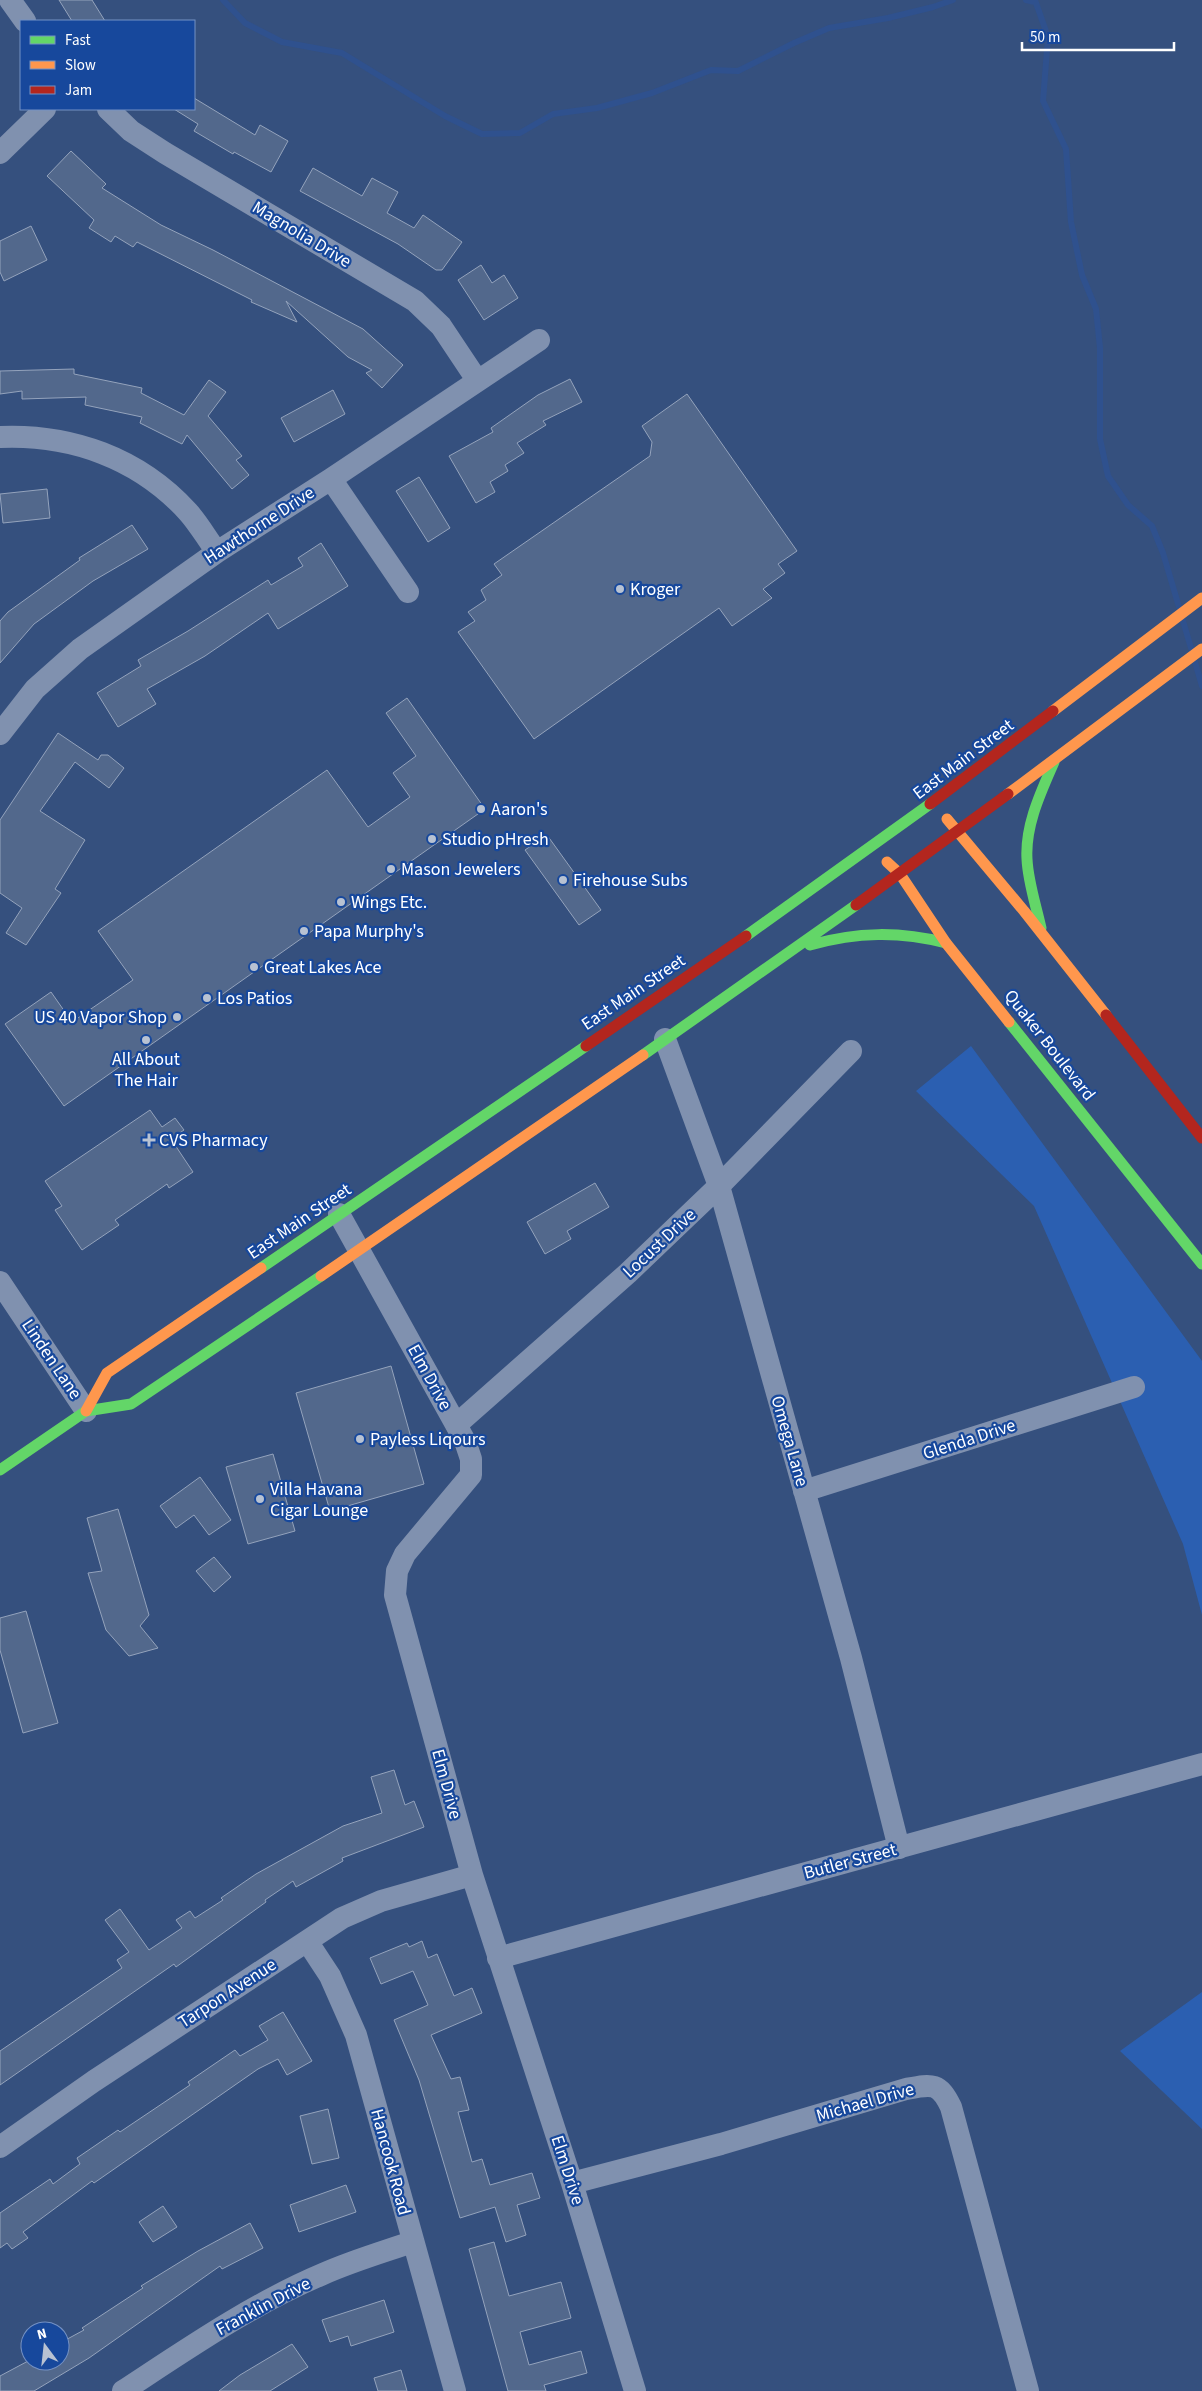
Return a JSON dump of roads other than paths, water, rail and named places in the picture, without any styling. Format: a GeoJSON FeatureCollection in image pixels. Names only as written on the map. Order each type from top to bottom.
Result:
{"type":"FeatureCollection","features":[{"type":"Feature","properties":{"kind":"main road","name":"East Main Street"},"geometry":{"type":"LineString","coordinates":[[86,1411],[106,1373],[871,848],[1202,598]]}},
{"type":"Feature","properties":{"kind":"main road","name":"East Main Street"},"geometry":{"type":"LineString","coordinates":[[0,1470],[86,1411],[131,1404],[359,1250],[792,951],[958,833],[1202,648]]}},
{"type":"Feature","properties":{"kind":"main road"},"geometry":{"type":"LineString","coordinates":[[1044,937],[1027,857],[1033,820],[1044,783],[1054,762]]}},
{"type":"Feature","properties":{"kind":"main road"},"geometry":{"type":"LineString","coordinates":[[934,802],[1044,937],[1202,1138]]}},
{"type":"Feature","properties":{"kind":"main road","name":"Quaker Boulevard"},"geometry":{"type":"LineString","coordinates":[[871,848],[900,874],[946,943],[1202,1264]]}},
{"type":"Feature","properties":{"kind":"main road"},"geometry":{"type":"LineString","coordinates":[[792,951],[838,937],[868,932],[903,933],[946,943]]}},
{"type":"Feature","properties":{"kind":"street"},"geometry":{"type":"LineString","coordinates":[[10,0],[24,20]]}},
{"type":"Feature","properties":{"kind":"street"},"geometry":{"type":"LineString","coordinates":[[0,153],[44,110]]}},
{"type":"Feature","properties":{"kind":"street","name":"Magnolia Drive"},"geometry":{"type":"LineString","coordinates":[[109,110],[132,131],[165,153],[415,301],[441,326],[477,380]]}},
{"type":"Feature","properties":{"kind":"street","name":"Hawthorne Drive"},"geometry":{"type":"LineString","coordinates":[[0,734],[35,689],[80,649],[217,552],[331,479],[539,340]]}},
{"type":"Feature","properties":{"kind":"street"},"geometry":{"type":"LineString","coordinates":[[0,437],[25,436],[60,440],[124,460],[162,487],[179,502],[217,552]]}},
{"type":"Feature","properties":{"kind":"street"},"geometry":{"type":"LineString","coordinates":[[331,479],[408,592]]}},
{"type":"Feature","properties":{"kind":"street","name":"Omega Lane"},"geometry":{"type":"LineString","coordinates":[[665,1039],[719,1186],[851,1658],[899,1848]]}},
{"type":"Feature","properties":{"kind":"street","name":"Locust Drive"},"geometry":{"type":"LineString","coordinates":[[456,1425],[628,1273],[719,1186],[851,1051]]}},
{"type":"Feature","properties":{"kind":"street","name":"Elm Drive"},"geometry":{"type":"LineString","coordinates":[[339,1214],[465,1441],[471,1459],[471,1475],[405,1554],[397,1571],[395,1595],[472,1875],[572,2183],[635,2391]]}},
{"type":"Feature","properties":{"kind":"street","name":"Linden Lane"},"geometry":{"type":"LineString","coordinates":[[0,1282],[86,1411]]}},
{"type":"Feature","properties":{"kind":"street","name":"Glenda Drive"},"geometry":{"type":"LineString","coordinates":[[804,1491],[1134,1387]]}},
{"type":"Feature","properties":{"kind":"street","name":"Butler Street"},"geometry":{"type":"LineString","coordinates":[[498,1958],[1202,1764]]}},
{"type":"Feature","properties":{"kind":"street","name":"Tarpon Avenue"},"geometry":{"type":"LineString","coordinates":[[0,2147],[94,2081],[342,1918],[359,1910],[472,1875]]}},
{"type":"Feature","properties":{"kind":"street","name":"Hancook Road"},"geometry":{"type":"LineString","coordinates":[[307,1941],[330,1976],[356,2035],[412,2242],[455,2391]]}},
{"type":"Feature","properties":{"kind":"street","name":"Michael Drive"},"geometry":{"type":"LineString","coordinates":[[572,2183],[721,2144],[906,2089],[926,2085],[935,2086],[943,2091],[951,2107],[1028,2391]]}},
{"type":"Feature","properties":{"kind":"street","name":"Franklin Drive"},"geometry":{"type":"LineString","coordinates":[[124,2391],[197,2342],[274,2298],[323,2274],[412,2242]]}},
{"type":"Feature","properties":{"kind":"waterway"},"geometry":{"type":"LineString","coordinates":[[223,0],[245,23],[282,42],[342,53],[445,116],[482,134],[520,133],[553,114],[597,108],[652,93],[711,70],[738,71],[829,28],[888,18],[953,0]]}},
{"type":"Feature","properties":{"kind":"waterway"},"geometry":{"type":"LineString","coordinates":[[1026,0],[1035,2]]}},
{"type":"Feature","properties":{"kind":"waterway"},"geometry":{"type":"LineString","coordinates":[[1035,0],[1048,37],[1043,101],[1066,149],[1071,222],[1082,275],[1096,309],[1100,348],[1100,439],[1108,476],[1128,505],[1152,526],[1163,553],[1179,607]]}},
{"type":"Feature","properties":{"kind":"waterway"},"geometry":{"type":"LineString","coordinates":[[1183,621],[1191,648]]}},
{"type":"Feature","properties":{"kind":"waterway"},"geometry":{"type":"LineString","coordinates":[[1195,662],[1202,686]]}},
{"type":"Feature","properties":{"kind":"place","name":"Kroger"},"geometry":{"type":"Point","coordinates":[620,589]}},
{"type":"Feature","properties":{"kind":"place","name":"Aaron's"},"geometry":{"type":"Point","coordinates":[481,809]}},
{"type":"Feature","properties":{"kind":"place","name":"Studio pHresh"},"geometry":{"type":"Point","coordinates":[432,839]}},
{"type":"Feature","properties":{"kind":"place","name":"Mason Jewelers"},"geometry":{"type":"Point","coordinates":[391,869]}},
{"type":"Feature","properties":{"kind":"place","name":"Firehouse Subs"},"geometry":{"type":"Point","coordinates":[563,880]}},
{"type":"Feature","properties":{"kind":"place","name":"Wings Etc."},"geometry":{"type":"Point","coordinates":[341,902]}},
{"type":"Feature","properties":{"kind":"place","name":"Papa Murphy's"},"geometry":{"type":"Point","coordinates":[304,931]}},
{"type":"Feature","properties":{"kind":"place","name":"Great Lakes Ace"},"geometry":{"type":"Point","coordinates":[254,967]}},
{"type":"Feature","properties":{"kind":"place","name":"Los Patios"},"geometry":{"type":"Point","coordinates":[207,998]}},
{"type":"Feature","properties":{"kind":"place","name":"US 40 Vapor Shop"},"geometry":{"type":"Point","coordinates":[177,1017]}},
{"type":"Feature","properties":{"kind":"place","name":"All About The Hair"},"geometry":{"type":"Point","coordinates":[146,1040]}},
{"type":"Feature","properties":{"kind":"place","name":"CVS Pharmacy"},"geometry":{"type":"Point","coordinates":[149,1140]}},
{"type":"Feature","properties":{"kind":"place","name":"Payless Liqours"},"geometry":{"type":"Point","coordinates":[360,1439]}},
{"type":"Feature","properties":{"kind":"place","name":"Villa Havana Cigar Lounge"},"geometry":{"type":"Point","coordinates":[260,1499]}}]}
